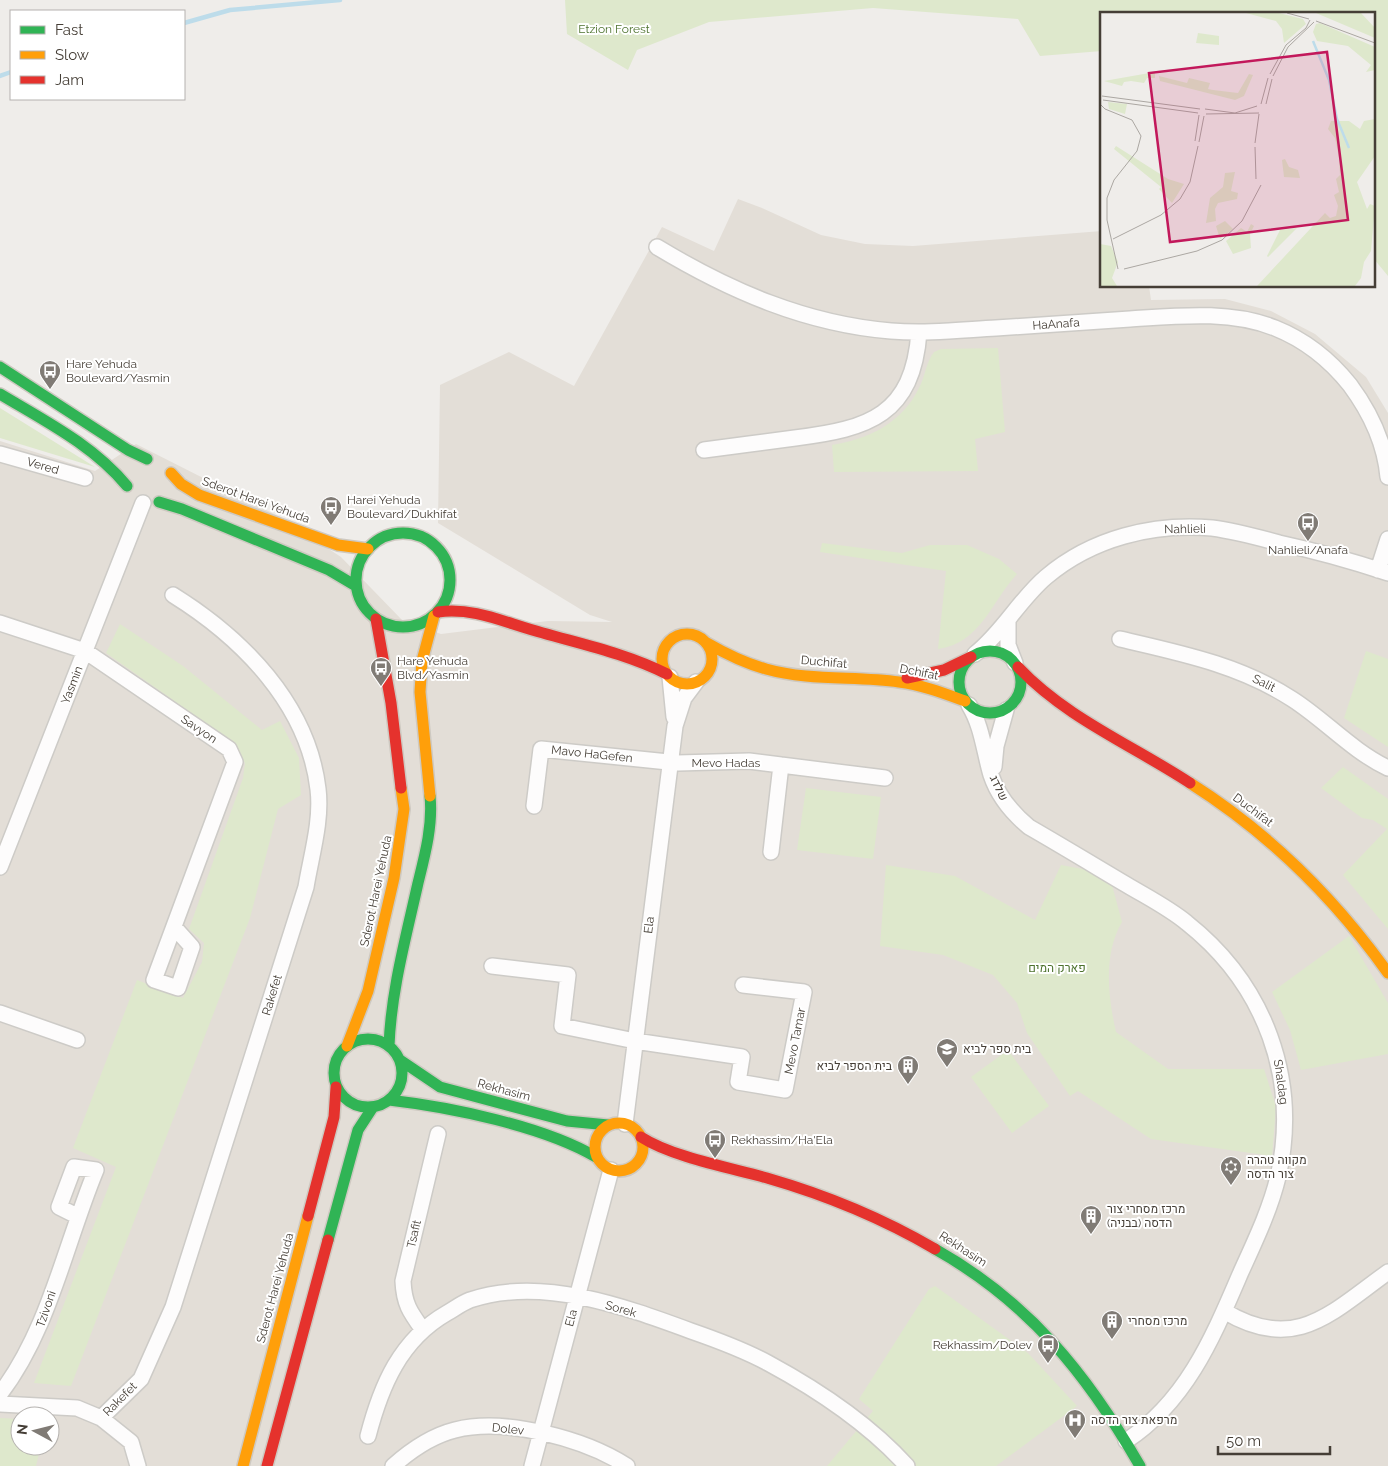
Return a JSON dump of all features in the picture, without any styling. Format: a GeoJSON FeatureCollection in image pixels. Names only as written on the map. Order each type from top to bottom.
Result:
{"type":"FeatureCollection","features":[{"type":"Feature","properties":{"kind":"street","name":"HaAnafa"},"geometry":{"type":"LineString","coordinates":[[657,247],[738,291],[796,313],[859,327],[919,332],[1180,316],[1230,317],[1273,327],[1310,346],[1339,371],[1356,393],[1378,433],[1388,477]]}},
{"type":"Feature","properties":{"kind":"street"},"geometry":{"type":"LineString","coordinates":[[704,450],[841,431],[874,419],[887,410],[905,388],[915,362],[919,332]]}},
{"type":"Feature","properties":{"kind":"street"},"geometry":{"type":"LineString","coordinates":[[0,367],[128,450],[147,459],[162,462],[171,473],[172,480],[169,493],[159,502]]}},
{"type":"Feature","properties":{"kind":"street"},"geometry":{"type":"LineString","coordinates":[[0,394],[113,469],[127,486],[133,497],[143,503],[159,502],[182,509],[329,570],[356,586]]}},
{"type":"Feature","properties":{"kind":"street","name":"Vered"},"geometry":{"type":"LineString","coordinates":[[0,454],[85,478]]}},
{"type":"Feature","properties":{"kind":"street"},"geometry":{"type":"LineString","coordinates":[[127,486],[132,468],[147,459]]}},
{"type":"Feature","properties":{"kind":"street","name":"Sderot Harei Yehuda"},"geometry":{"type":"LineString","coordinates":[[171,473],[181,484],[199,495],[338,545],[368,549]]}},
{"type":"Feature","properties":{"kind":"street","name":"Yasmin"},"geometry":{"type":"LineString","coordinates":[[0,867],[143,503]]}},
{"type":"Feature","properties":{"kind":"street","name":"Nahlieli"},"geometry":{"type":"LineString","coordinates":[[973,656],[993,639],[1026,597],[1046,577],[1068,561],[1116,538],[1166,528],[1221,530],[1319,552],[1383,571]]}},
{"type":"Feature","properties":{"kind":"street"},"geometry":{"type":"LineString","coordinates":[[389,1046],[390,1012],[427,844],[431,809],[420,692],[422,661],[436,614],[445,601],[450,575],[446,560],[437,547],[424,538],[410,533],[394,534],[380,539],[368,549],[360,560],[356,572],[356,586],[363,604],[376,619],[390,626],[405,628],[420,624],[436,614],[458,609],[495,616],[535,632],[615,651],[646,662],[684,684],[727,670],[757,668]]}},
{"type":"Feature","properties":{"kind":"street"},"geometry":{"type":"LineString","coordinates":[[1383,571],[1388,539]]}},
{"type":"Feature","properties":{"kind":"street"},"geometry":{"type":"LineString","coordinates":[[450,575],[461,590]]}},
{"type":"Feature","properties":{"kind":"street","name":"Rakefet"},"geometry":{"type":"LineString","coordinates":[[101,1418],[141,1378],[173,1307],[306,887],[316,829],[318,790],[309,751],[295,716],[275,686],[227,634],[200,612],[173,595]]}},
{"type":"Feature","properties":{"kind":"street"},"geometry":{"type":"LineString","coordinates":[[472,601],[495,616]]}},
{"type":"Feature","properties":{"kind":"street","name":"Sderot Harei Yehuda"},"geometry":{"type":"LineString","coordinates":[[347,1046],[368,991],[394,878],[404,809],[391,703],[376,619]]}},
{"type":"Feature","properties":{"kind":"street"},"geometry":{"type":"LineString","coordinates":[[1008,622],[1008,645],[1022,680],[1021,691],[1008,708]]}},
{"type":"Feature","properties":{"kind":"street","name":"Savyon"},"geometry":{"type":"LineString","coordinates":[[0,623],[85,652],[229,749],[235,762],[174,928]]}},
{"type":"Feature","properties":{"kind":"street"},"geometry":{"type":"LineString","coordinates":[[654,645],[682,634],[690,633],[698,636],[732,660],[757,668]]}},
{"type":"Feature","properties":{"kind":"street"},"geometry":{"type":"LineString","coordinates":[[668,676],[663,667],[662,655],[666,644],[671,638]]}},
{"type":"Feature","properties":{"kind":"street","name":"Salit"},"geometry":{"type":"LineString","coordinates":[[1120,639],[1198,657],[1249,675],[1294,700],[1362,753],[1388,768]]}},
{"type":"Feature","properties":{"kind":"street"},"geometry":{"type":"LineString","coordinates":[[700,679],[710,669],[712,658],[707,643]]}},
{"type":"Feature","properties":{"kind":"street"},"geometry":{"type":"LineString","coordinates":[[615,651],[638,648]]}},
{"type":"Feature","properties":{"kind":"street"},"geometry":{"type":"LineString","coordinates":[[1016,664],[1008,656],[994,650],[973,656],[964,664],[959,678],[961,693],[967,703],[986,713],[1026,705]]}},
{"type":"Feature","properties":{"kind":"street","name":"Dchifat"},"geometry":{"type":"LineString","coordinates":[[890,680],[936,672],[973,656]]}},
{"type":"Feature","properties":{"kind":"street","name":"Duchifat"},"geometry":{"type":"LineString","coordinates":[[1016,664],[1039,690],[1067,710],[1199,788],[1244,819],[1286,854],[1332,900],[1363,936],[1388,973]]}},
{"type":"Feature","properties":{"kind":"street","name":"Duchifat"},"geometry":{"type":"LineString","coordinates":[[757,668],[814,676],[890,680]]}},
{"type":"Feature","properties":{"kind":"street","name":"Ela"},"geometry":{"type":"LineString","coordinates":[[668,676],[675,726]]}},
{"type":"Feature","properties":{"kind":"street","name":"Ela"},"geometry":{"type":"LineString","coordinates":[[625,1124],[675,726],[684,698],[700,679]]}},
{"type":"Feature","properties":{"kind":"street","name":"Dchifat"},"geometry":{"type":"LineString","coordinates":[[890,680],[930,686],[967,703]]}},
{"type":"Feature","properties":{"kind":"street","name":"שלדג"},"geometry":{"type":"LineString","coordinates":[[967,703],[975,715],[995,784],[1007,805]]}},
{"type":"Feature","properties":{"kind":"street","name":"Duchifat"},"geometry":{"type":"LineString","coordinates":[[1044,705],[1067,710]]}},
{"type":"Feature","properties":{"kind":"street","name":"שלדג"},"geometry":{"type":"LineString","coordinates":[[1007,805],[1000,794],[994,770],[996,746],[1008,708]]}},
{"type":"Feature","properties":{"kind":"street","name":"Mavo HaGefen"},"geometry":{"type":"LineString","coordinates":[[534,806],[541,749],[670,762]]}},
{"type":"Feature","properties":{"kind":"street","name":"Mevo Hadas"},"geometry":{"type":"LineString","coordinates":[[670,762],[736,760],[885,778]]}},
{"type":"Feature","properties":{"kind":"street"},"geometry":{"type":"LineString","coordinates":[[771,852],[781,765]]}},
{"type":"Feature","properties":{"kind":"street","name":"Shaldag"},"geometry":{"type":"LineString","coordinates":[[1007,805],[1030,827],[1156,902],[1193,927],[1213,945],[1236,971],[1255,1000],[1270,1032],[1280,1066],[1285,1101],[1285,1139],[1278,1178],[1265,1218],[1208,1346],[1182,1388],[1154,1420],[1126,1441]]}},
{"type":"Feature","properties":{"kind":"street"},"geometry":{"type":"LineString","coordinates":[[492,966],[568,975],[562,1026],[635,1041]]}},
{"type":"Feature","properties":{"kind":"street","name":"Mevo Tamar"},"geometry":{"type":"LineString","coordinates":[[635,1041],[742,1057],[738,1082],[785,1090],[804,992],[743,985]]}},
{"type":"Feature","properties":{"kind":"street"},"geometry":{"type":"LineString","coordinates":[[0,1013],[77,1040]]}},
{"type":"Feature","properties":{"kind":"street"},"geometry":{"type":"LineString","coordinates":[[364,1039],[373,1039],[389,1046],[400,1060],[402,1069],[400,1086],[389,1100],[373,1107],[355,1105],[341,1094],[336,1087],[334,1069],[340,1052],[347,1046],[364,1039]]}},
{"type":"Feature","properties":{"kind":"street","name":"Rekhasim"},"geometry":{"type":"LineString","coordinates":[[400,1060],[440,1087],[567,1121],[608,1125]]}},
{"type":"Feature","properties":{"kind":"street","name":"Sderot Harei Yehuda"},"geometry":{"type":"LineString","coordinates":[[243,1466],[334,1117],[336,1087]]}},
{"type":"Feature","properties":{"kind":"street"},"geometry":{"type":"LineString","coordinates":[[389,1100],[429,1104],[572,1143],[596,1157],[601,1164],[611,1170],[624,1171],[638,1162],[642,1153],[640,1137],[636,1130],[625,1124],[608,1125],[601,1131],[596,1140],[596,1157]]}},
{"type":"Feature","properties":{"kind":"street"},"geometry":{"type":"LineString","coordinates":[[267,1466],[358,1130],[373,1107]]}},
{"type":"Feature","properties":{"kind":"street","name":"Tsafit"},"geometry":{"type":"LineString","coordinates":[[424,1330],[409,1309],[404,1298],[403,1281],[438,1134]]}},
{"type":"Feature","properties":{"kind":"street","name":"Rekhasim"},"geometry":{"type":"LineString","coordinates":[[640,1137],[648,1142],[697,1159],[797,1187],[862,1210],[918,1236],[969,1268],[1013,1302],[1052,1339],[1085,1379],[1126,1441],[1140,1466]]}},
{"type":"Feature","properties":{"kind":"street","name":"Rekhasim"},"geometry":{"type":"LineString","coordinates":[[638,1162],[668,1158],[697,1159]]}},
{"type":"Feature","properties":{"kind":"street","name":"Ela"},"geometry":{"type":"LineString","coordinates":[[532,1466],[611,1170]]}},
{"type":"Feature","properties":{"kind":"street","name":"Tzivoni"},"geometry":{"type":"LineString","coordinates":[[0,1394],[16,1373],[37,1334],[77,1216]]}},
{"type":"Feature","properties":{"kind":"street"},"geometry":{"type":"LineString","coordinates":[[1224,1311],[1260,1328],[1291,1330],[1317,1322],[1388,1272]]}},
{"type":"Feature","properties":{"kind":"street","name":"Sorek"},"geometry":{"type":"LineString","coordinates":[[368,1436],[384,1385],[398,1358],[435,1320],[468,1301],[498,1293],[545,1292],[577,1297],[672,1324],[766,1362],[808,1386],[857,1420],[907,1466]]}},
{"type":"Feature","properties":{"kind":"street"},"geometry":{"type":"LineString","coordinates":[[0,1404],[77,1408],[101,1418],[131,1442],[138,1466]]}},
{"type":"Feature","properties":{"kind":"street","name":"Dolev"},"geometry":{"type":"LineString","coordinates":[[393,1466],[426,1440],[455,1430],[478,1427],[541,1433],[587,1446],[627,1466]]}},
{"type":"Feature","properties":{"kind":"shaded area"},"geometry":{"type":"Polygon","coordinates":[[[738,199],[821,235],[865,244],[913,246],[1100,231],[1100,288],[1149,288],[1151,300],[1225,299],[1271,311],[1315,334],[1366,377],[1388,413],[1388,1466],[0,1466],[0,441],[95,471],[136,444],[280,517],[341,557],[402,620],[441,634],[548,621],[612,622],[590,615],[438,523],[440,385],[509,352],[574,386],[662,227],[714,251],[738,199]]]}},
{"type":"Feature","properties":{"kind":"green space","name":"Etzion Forest"},"geometry":{"type":"Polygon","coordinates":[[[565,0],[1388,0],[1388,276],[1376,261],[1376,12],[1100,12],[1100,51],[1040,56],[1018,19],[873,8],[709,22],[637,50],[628,70],[567,34],[565,0]]]}},
{"type":"Feature","properties":{"kind":"green space"},"geometry":{"type":"Polygon","coordinates":[[[998,348],[1005,432],[975,439],[978,471],[834,472],[832,445],[871,434],[894,420],[912,400],[921,384],[929,360],[934,352],[941,349],[998,348]]]}},
{"type":"Feature","properties":{"kind":"green space"},"geometry":{"type":"Polygon","coordinates":[[[0,408],[95,467],[0,438],[0,408]]]}},
{"type":"Feature","properties":{"kind":"green space"},"geometry":{"type":"Polygon","coordinates":[[[822,543],[902,553],[930,545],[967,545],[999,559],[1017,574],[975,630],[965,639],[938,649],[946,571],[820,552],[822,543]]]}},
{"type":"Feature","properties":{"kind":"green space"},"geometry":{"type":"Polygon","coordinates":[[[120,624],[183,666],[262,730],[280,721],[299,758],[301,795],[278,809],[250,918],[71,1386],[34,1383],[116,1167],[73,1148],[137,980],[183,998],[202,962],[204,943],[189,929],[243,778],[245,763],[234,743],[106,653],[120,624]]]}},
{"type":"Feature","properties":{"kind":"green space"},"geometry":{"type":"Polygon","coordinates":[[[1366,651],[1388,659],[1388,747],[1344,718],[1366,651]]]}},
{"type":"Feature","properties":{"kind":"green space"},"geometry":{"type":"Polygon","coordinates":[[[1343,767],[1388,799],[1388,929],[1343,875],[1387,829],[1373,820],[1362,818],[1321,788],[1343,767]]]}},
{"type":"Feature","properties":{"kind":"green space"},"geometry":{"type":"Polygon","coordinates":[[[806,788],[881,797],[873,859],[797,850],[806,788]]]}},
{"type":"Feature","properties":{"kind":"green space","name":"פארק המים"},"geometry":{"type":"Polygon","coordinates":[[[886,865],[955,876],[1035,920],[1061,865],[1109,874],[1122,922],[1112,948],[1109,976],[1109,990],[1116,1032],[1168,1069],[1264,1069],[1276,1107],[1272,1156],[1151,1139],[1078,1091],[1070,1096],[1027,1033],[1017,1003],[993,975],[943,955],[880,946],[886,865]]]}},
{"type":"Feature","properties":{"kind":"green space"},"geometry":{"type":"Polygon","coordinates":[[[1349,936],[1388,1003],[1388,1054],[1301,1070],[1290,1030],[1272,992],[1349,936]]]}},
{"type":"Feature","properties":{"kind":"green space"},"geometry":{"type":"Polygon","coordinates":[[[1008,1050],[1049,1106],[1012,1133],[971,1077],[1008,1050]]]}},
{"type":"Feature","properties":{"kind":"green space"},"geometry":{"type":"Polygon","coordinates":[[[935,1286],[1028,1353],[1077,1406],[996,1466],[827,1466],[873,1411],[859,1399],[929,1289],[935,1286]]]}},
{"type":"Feature","properties":{"kind":"green space"},"geometry":{"type":"Polygon","coordinates":[[[0,1418],[10,1418],[10,1456],[38,1456],[36,1466],[0,1466],[0,1418]]]}},
{"type":"Feature","properties":{"kind":"waterway"},"geometry":{"type":"LineString","coordinates":[[185,23],[230,10],[340,0]]}},
{"type":"Feature","properties":{"kind":"waterway"},"geometry":{"type":"LineString","coordinates":[[0,76],[10,72]]}},
{"type":"Feature","properties":{"kind":"traffic: fast"},"geometry":{"type":"LineString","coordinates":[[0,367],[128,450],[147,459]]}},
{"type":"Feature","properties":{"kind":"traffic: fast"},"geometry":{"type":"LineString","coordinates":[[0,394],[84,446],[114,471],[127,486]]}},
{"type":"Feature","properties":{"kind":"traffic: fast"},"geometry":{"type":"LineString","coordinates":[[159,502],[182,509],[329,570],[356,586]]}},
{"type":"Feature","properties":{"kind":"traffic: fast"},"geometry":{"type":"LineString","coordinates":[[403,533],[421,537],[436,547],[446,562],[450,580],[446,598],[436,613],[421,623],[403,627],[385,623],[370,613],[360,598],[356,580],[360,562],[370,547],[385,537],[403,533]]}},
{"type":"Feature","properties":{"kind":"traffic: fast"},"geometry":{"type":"LineString","coordinates":[[984,651],[996,651],[1012,660],[1019,670],[1021,682],[1019,694],[1012,704],[996,713],[984,713],[973,708],[964,699],[959,688],[959,676],[964,665],[973,656],[984,651]]}},
{"type":"Feature","properties":{"kind":"traffic: fast"},"geometry":{"type":"LineString","coordinates":[[389,1046],[396,984],[428,840],[430,796]]}},
{"type":"Feature","properties":{"kind":"traffic: fast"},"geometry":{"type":"LineString","coordinates":[[361,1039],[375,1039],[387,1044],[397,1054],[402,1066],[402,1073],[402,1080],[397,1092],[387,1102],[375,1107],[361,1107],[349,1102],[339,1092],[334,1080],[334,1066],[339,1054],[349,1044],[361,1039]]}},
{"type":"Feature","properties":{"kind":"traffic: fast"},"geometry":{"type":"LineString","coordinates":[[400,1060],[440,1087],[567,1121],[608,1125]]}},
{"type":"Feature","properties":{"kind":"traffic: fast"},"geometry":{"type":"LineString","coordinates":[[389,1100],[440,1107],[523,1127],[550,1136],[596,1157]]}},
{"type":"Feature","properties":{"kind":"traffic: fast"},"geometry":{"type":"LineString","coordinates":[[328,1240],[358,1130],[373,1107]]}},
{"type":"Feature","properties":{"kind":"traffic: fast"},"geometry":{"type":"LineString","coordinates":[[935,1249],[969,1270],[999,1292],[1053,1343],[1099,1401],[1140,1466]]}},
{"type":"Feature","properties":{"kind":"traffic: slow"},"geometry":{"type":"LineString","coordinates":[[171,473],[181,484],[199,495],[338,545],[368,549]]}},
{"type":"Feature","properties":{"kind":"traffic: slow"},"geometry":{"type":"LineString","coordinates":[[430,796],[420,692],[422,661],[434,616]]}},
{"type":"Feature","properties":{"kind":"traffic: slow"},"geometry":{"type":"LineString","coordinates":[[682,634],[692,634],[705,641],[712,654],[712,659],[712,664],[705,677],[692,684],[682,684],[673,680],[666,673],[662,664],[662,654],[666,645],[673,638],[682,634]]}},
{"type":"Feature","properties":{"kind":"traffic: slow"},"geometry":{"type":"LineString","coordinates":[[707,643],[743,661],[782,673],[908,683],[965,701]]}},
{"type":"Feature","properties":{"kind":"traffic: slow"},"geometry":{"type":"LineString","coordinates":[[1190,783],[1247,823],[1298,868],[1345,918],[1388,973]]}},
{"type":"Feature","properties":{"kind":"traffic: slow"},"geometry":{"type":"LineString","coordinates":[[347,1046],[368,991],[394,878],[404,809],[401,788]]}},
{"type":"Feature","properties":{"kind":"traffic: slow"},"geometry":{"type":"LineString","coordinates":[[614,1123],[624,1123],[636,1130],[643,1142],[643,1147],[643,1152],[636,1164],[624,1171],[614,1171],[606,1167],[599,1160],[595,1152],[595,1142],[599,1134],[606,1127],[614,1123]]}},
{"type":"Feature","properties":{"kind":"traffic: slow"},"geometry":{"type":"LineString","coordinates":[[243,1466],[308,1216]]}},
{"type":"Feature","properties":{"kind":"traffic: jam"},"geometry":{"type":"LineString","coordinates":[[438,612],[465,612],[491,617],[621,655],[667,674]]}},
{"type":"Feature","properties":{"kind":"traffic: jam"},"geometry":{"type":"LineString","coordinates":[[376,619],[391,703],[401,788]]}},
{"type":"Feature","properties":{"kind":"traffic: jam"},"geometry":{"type":"LineString","coordinates":[[907,678],[944,670],[971,657]]}},
{"type":"Feature","properties":{"kind":"traffic: jam"},"geometry":{"type":"LineString","coordinates":[[1018,667],[1037,685],[1078,716],[1190,783]]}},
{"type":"Feature","properties":{"kind":"traffic: jam"},"geometry":{"type":"LineString","coordinates":[[308,1216],[334,1117],[336,1087]]}},
{"type":"Feature","properties":{"kind":"traffic: jam"},"geometry":{"type":"LineString","coordinates":[[641,1137],[685,1156],[811,1192],[874,1217],[935,1249]]}},
{"type":"Feature","properties":{"kind":"traffic: jam"},"geometry":{"type":"LineString","coordinates":[[267,1466],[328,1240]]}},
{"type":"Feature","properties":{"kind":"place","name":"Hare Yehuda Boulevard/Yasmin"},"geometry":{"type":"Point","coordinates":[50,390]}},
{"type":"Feature","properties":{"kind":"place","name":"Harei Yehuda Boulevard/Dukhifat"},"geometry":{"type":"Point","coordinates":[331,526]}},
{"type":"Feature","properties":{"kind":"place","name":"Nahlieli/Anafa"},"geometry":{"type":"Point","coordinates":[1308,542]}},
{"type":"Feature","properties":{"kind":"place","name":"Hare Yehuda Blvd/Yasmin"},"geometry":{"type":"Point","coordinates":[381,687]}},
{"type":"Feature","properties":{"kind":"place","name":"בית ספר לביא"},"geometry":{"type":"Point","coordinates":[947,1068]}},
{"type":"Feature","properties":{"kind":"place","name":"בית הספר לביא"},"geometry":{"type":"Point","coordinates":[908,1085]}},
{"type":"Feature","properties":{"kind":"place","name":"Rekhassim/Ha'Ela"},"geometry":{"type":"Point","coordinates":[715,1159]}},
{"type":"Feature","properties":{"kind":"place","name":"מקווה טהרה צור הדסה"},"geometry":{"type":"Point","coordinates":[1231,1186]}},
{"type":"Feature","properties":{"kind":"place","name":"מרכז מסחרי צור הדסה (בבניה)"},"geometry":{"type":"Point","coordinates":[1091,1235]}},
{"type":"Feature","properties":{"kind":"place","name":"מרכז מסחרי"},"geometry":{"type":"Point","coordinates":[1112,1340]}},
{"type":"Feature","properties":{"kind":"place","name":"Rekhassim/Dolev"},"geometry":{"type":"Point","coordinates":[1048,1364]}},
{"type":"Feature","properties":{"kind":"place","name":"מרפאת צור הדסה"},"geometry":{"type":"Point","coordinates":[1075,1439]}}]}
